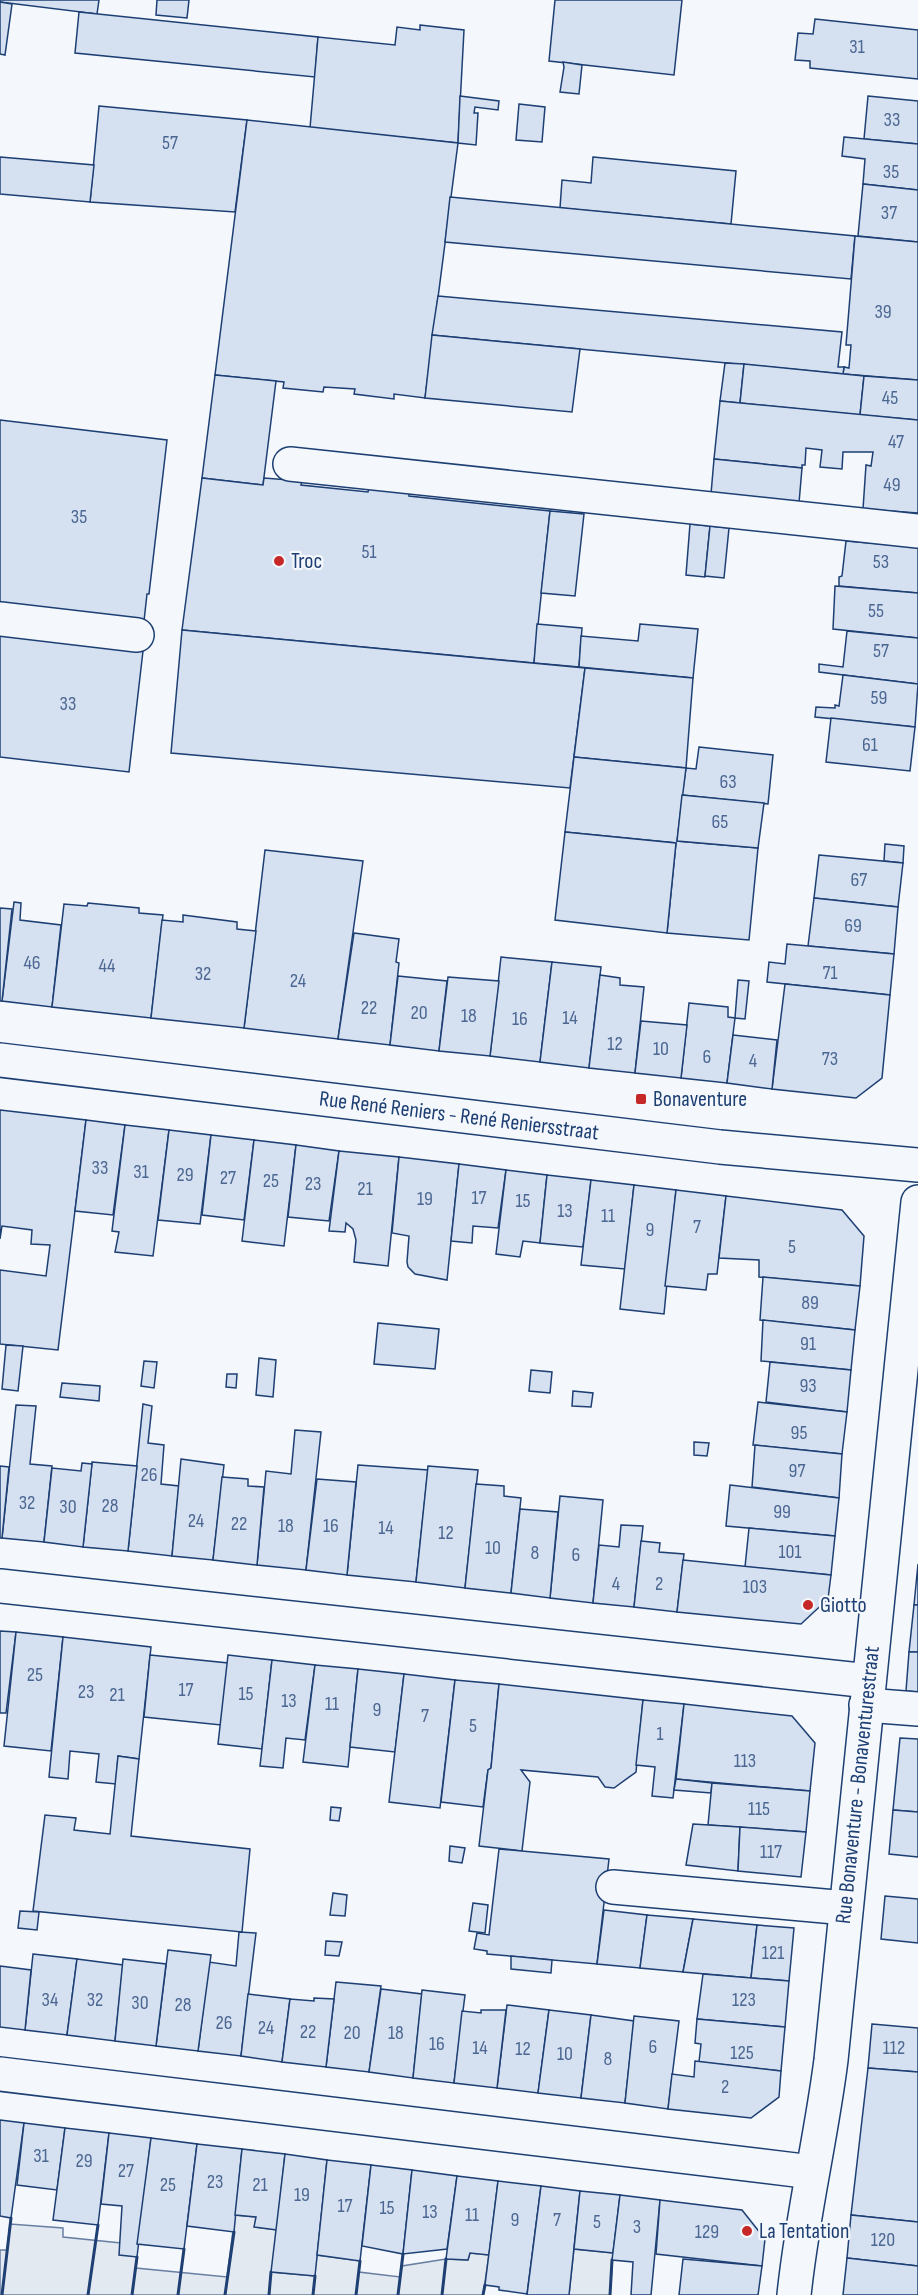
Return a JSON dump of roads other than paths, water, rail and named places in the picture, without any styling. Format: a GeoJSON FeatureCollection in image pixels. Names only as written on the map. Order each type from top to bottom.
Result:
{"type":"FeatureCollection","features":[{"type":"Feature","properties":{"kind":"street"},"geometry":{"type":"LineString","coordinates":[[290,464],[918,531]]}},
{"type":"Feature","properties":{"kind":"street"},"geometry":{"type":"LineString","coordinates":[[0,619],[136,635]]}},
{"type":"Feature","properties":{"kind":"street","name":"Rue René Reniers - René Reniersstraat"},"geometry":{"type":"LineString","coordinates":[[0,1060],[730,1149],[918,1165]]}},
{"type":"Feature","properties":{"kind":"street","name":"Rue Bonaventure - Bonaventurestraat"},"geometry":{"type":"LineString","coordinates":[[794,2295],[798,2251],[825,2106],[918,1202]]}},
{"type":"Feature","properties":{"kind":"street"},"geometry":{"type":"LineString","coordinates":[[0,1586],[867,1693],[918,1709]]}},
{"type":"Feature","properties":{"kind":"street"},"geometry":{"type":"LineString","coordinates":[[613,1887],[846,1908]]}},
{"type":"Feature","properties":{"kind":"street"},"geometry":{"type":"LineString","coordinates":[[0,2074],[812,2172]]}},
{"type":"Feature","properties":{"kind":"place","name":"Troc"},"geometry":{"type":"Point","coordinates":[279,561]}},
{"type":"Feature","properties":{"kind":"place","name":"Bonaventure"},"geometry":{"type":"Point","coordinates":[641,1099]}},
{"type":"Feature","properties":{"kind":"place","name":"Giotto"},"geometry":{"type":"Point","coordinates":[808,1605]}},
{"type":"Feature","properties":{"kind":"place","name":"La Tentation"},"geometry":{"type":"Point","coordinates":[747,2231]}}]}
